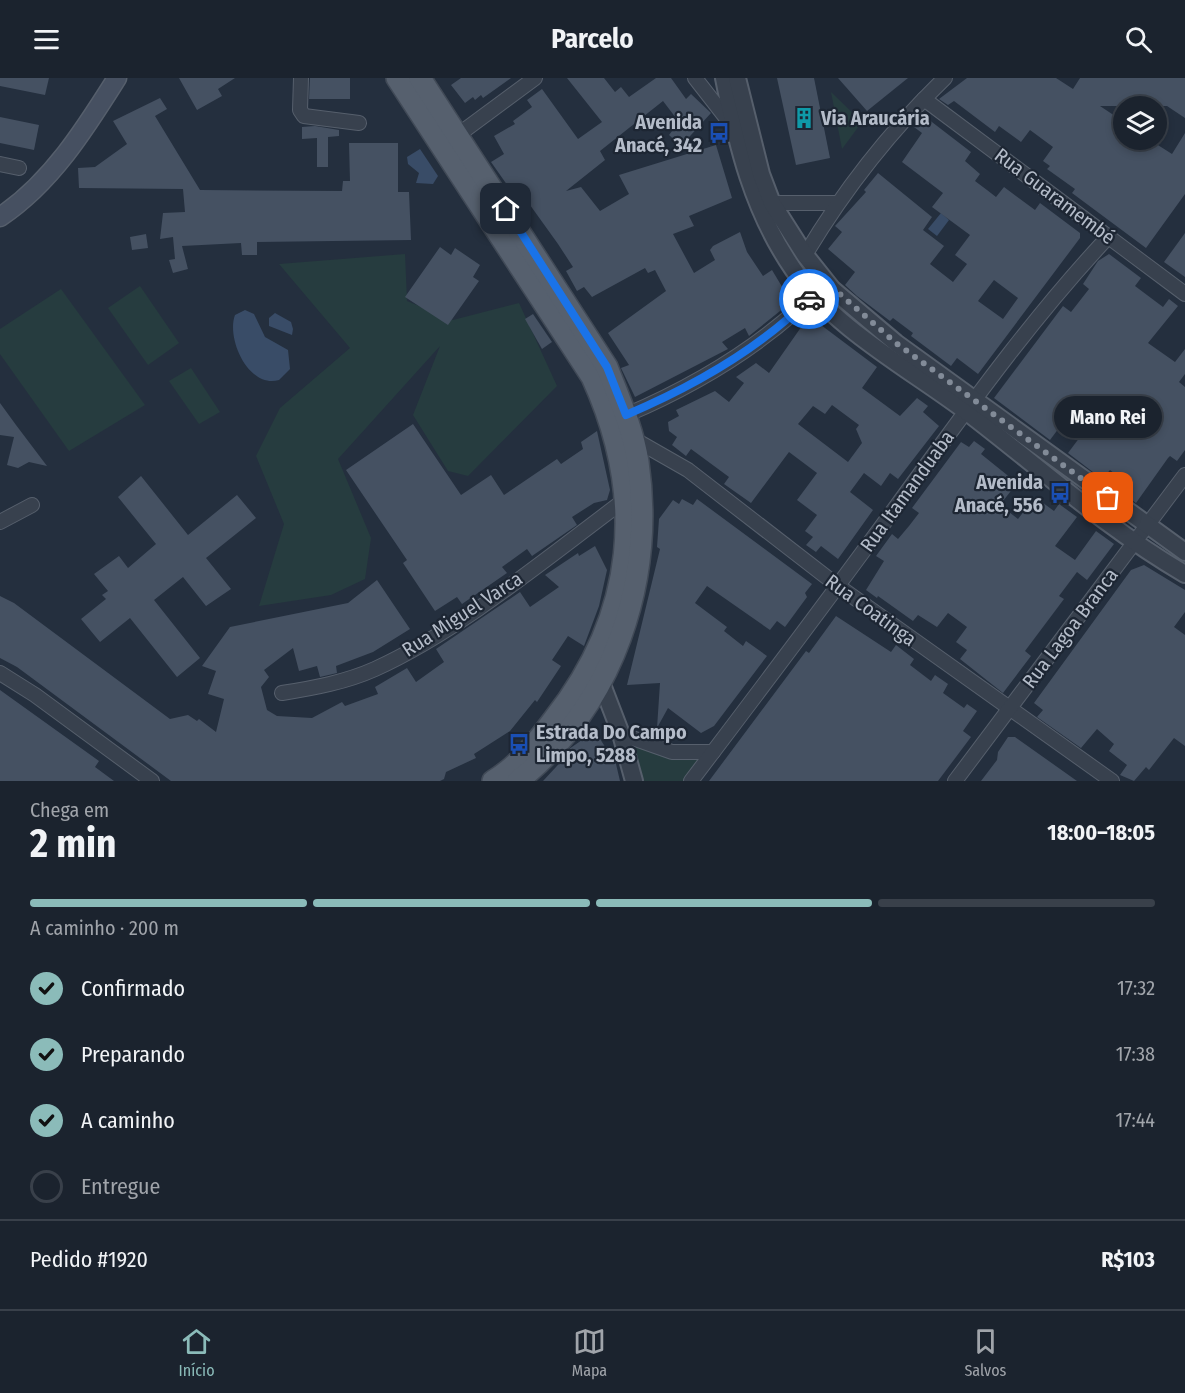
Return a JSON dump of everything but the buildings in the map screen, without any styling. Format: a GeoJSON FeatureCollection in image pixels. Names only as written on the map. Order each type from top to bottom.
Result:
{"type":"FeatureCollection","features":[{"type":"Feature","properties":{"kind":"main road"},"geometry":{"type":"LineString","coordinates":[[0,217],[25,196],[82,135],[117,78]]}},
{"type":"Feature","properties":{"kind":"main road"},"geometry":{"type":"LineString","coordinates":[[397,78],[592,377],[608,411],[626,500],[620,586],[607,630],[570,699],[533,746],[494,781]]}},
{"type":"Feature","properties":{"kind":"main road"},"geometry":{"type":"LineString","coordinates":[[420,78],[601,357],[626,415],[638,460],[643,507],[639,575],[632,609],[601,682],[563,736],[518,781]]}},
{"type":"Feature","properties":{"kind":"street"},"geometry":{"type":"LineString","coordinates":[[301,78],[300,110],[304,116],[359,123]]}},
{"type":"Feature","properties":{"kind":"street"},"geometry":{"type":"LineString","coordinates":[[458,135],[535,78]]}},
{"type":"Feature","properties":{"kind":"street"},"geometry":{"type":"LineString","coordinates":[[695,78],[742,130]]}},
{"type":"Feature","properties":{"kind":"street"},"geometry":{"type":"LineString","coordinates":[[724,78],[742,130],[772,202],[805,255],[826,282],[1134,543],[1185,574]]}},
{"type":"Feature","properties":{"kind":"street"},"geometry":{"type":"LineString","coordinates":[[737,78],[742,130],[757,202],[793,268],[813,295],[844,322],[1185,552]]}},
{"type":"Feature","properties":{"kind":"street"},"geometry":{"type":"LineString","coordinates":[[805,255],[836,203],[924,99],[945,78]]}},
{"type":"Feature","properties":{"kind":"street","name":"Rua Guaramembé"},"geometry":{"type":"LineString","coordinates":[[924,99],[1185,294]]}},
{"type":"Feature","properties":{"kind":"street"},"geometry":{"type":"LineString","coordinates":[[0,164],[19,168]]}},
{"type":"Feature","properties":{"kind":"street"},"geometry":{"type":"LineString","coordinates":[[772,202],[836,203]]}},
{"type":"Feature","properties":{"kind":"street","name":"Rua Itamanduaba"},"geometry":{"type":"LineString","coordinates":[[691,781],[838,586],[969,405],[1081,266],[1109,236]]}},
{"type":"Feature","properties":{"kind":"street"},"geometry":{"type":"LineString","coordinates":[[626,415],[687,387],[774,330],[826,282]]}},
{"type":"Feature","properties":{"kind":"street","name":"Rua Coatinga"},"geometry":{"type":"LineString","coordinates":[[632,438],[688,470],[838,586],[1009,710],[1112,781]]}},
{"type":"Feature","properties":{"kind":"street","name":"Rua Lagoa Branca"},"geometry":{"type":"LineString","coordinates":[[955,781],[1185,475]]}},
{"type":"Feature","properties":{"kind":"street","name":"Rua Miguel Varca"},"geometry":{"type":"LineString","coordinates":[[282,693],[323,686],[357,676],[418,645],[489,600],[626,500]]}},
{"type":"Feature","properties":{"kind":"street"},"geometry":{"type":"LineString","coordinates":[[0,522],[32,506]]}},
{"type":"Feature","properties":{"kind":"street"},"geometry":{"type":"LineString","coordinates":[[0,673],[35,695],[152,781]]}},
{"type":"Feature","properties":{"kind":"street"},"geometry":{"type":"LineString","coordinates":[[601,682],[621,734],[634,781]]}},
{"type":"Feature","properties":{"kind":"street"},"geometry":{"type":"LineString","coordinates":[[621,734],[672,752],[713,752]]}},
{"type":"Feature","properties":{"kind":"green space"},"geometry":{"type":"Polygon","coordinates":[[[831,92],[862,122],[842,149],[831,92]]]}},
{"type":"Feature","properties":{"kind":"green space"},"geometry":{"type":"Polygon","coordinates":[[[405,254],[407,301],[453,320],[519,303],[557,386],[468,476],[448,471],[413,415],[440,346],[338,459],[371,538],[365,579],[331,595],[259,606],[284,524],[256,456],[280,408],[350,348],[279,264],[405,254]]]}},
{"type":"Feature","properties":{"kind":"green space"},"geometry":{"type":"Polygon","coordinates":[[[140,286],[179,343],[148,365],[108,308],[140,286]]]}},
{"type":"Feature","properties":{"kind":"green space"},"geometry":{"type":"Polygon","coordinates":[[[61,289],[145,405],[69,451],[0,354],[0,329],[61,289]]]}},
{"type":"Feature","properties":{"kind":"green space"},"geometry":{"type":"Polygon","coordinates":[[[191,368],[220,412],[199,424],[169,381],[191,368]]]}},
{"type":"Feature","properties":{"kind":"green space"},"geometry":{"type":"Polygon","coordinates":[[[624,738],[702,761],[687,781],[636,781],[624,738]]]}},
{"type":"Feature","properties":{"kind":"water"},"geometry":{"type":"Polygon","coordinates":[[[420,149],[438,176],[433,184],[416,183],[419,173],[408,164],[407,157],[420,149]]]}},
{"type":"Feature","properties":{"kind":"water"},"geometry":{"type":"Polygon","coordinates":[[[941,213],[949,220],[937,236],[928,229],[941,213]]]}},
{"type":"Feature","properties":{"kind":"water"},"geometry":{"type":"Polygon","coordinates":[[[245,310],[254,314],[265,337],[288,350],[290,369],[279,380],[268,381],[258,377],[242,360],[234,337],[233,325],[235,315],[245,310]]]}},
{"type":"Feature","properties":{"kind":"water"},"geometry":{"type":"Polygon","coordinates":[[[275,313],[291,322],[292,335],[269,326],[269,318],[275,313]]]}},
{"type":"Feature","properties":{"kind":"way so far"},"geometry":{"type":"LineString","coordinates":[[809,299],[826,282],[896,343],[1108,498]]}},
{"type":"Feature","properties":{"kind":"place","name":"Via Araucária"},"geometry":{"type":"Point","coordinates":[804,118]}},
{"type":"Feature","properties":{"kind":"place","name":"Avenida Anacé, 342"},"geometry":{"type":"Point","coordinates":[719,133]}},
{"type":"Feature","properties":{"kind":"place","name":"Avenida Anacé, 556"},"geometry":{"type":"Point","coordinates":[1060,493]}},
{"type":"Feature","properties":{"kind":"place","name":"Mano Rei"},"geometry":{"type":"Point","coordinates":[1108,498]}},
{"type":"Feature","properties":{"kind":"place","name":"Estrada Do Campo Limpo, 5288"},"geometry":{"type":"Point","coordinates":[519,744]}},
{"type":"Feature","properties":{"kind":"route"},"geometry":{"type":"LineString","coordinates":[[506,209],[607,367],[626,415],[687,387],[757,343],[792,316],[809,299]]}}]}
